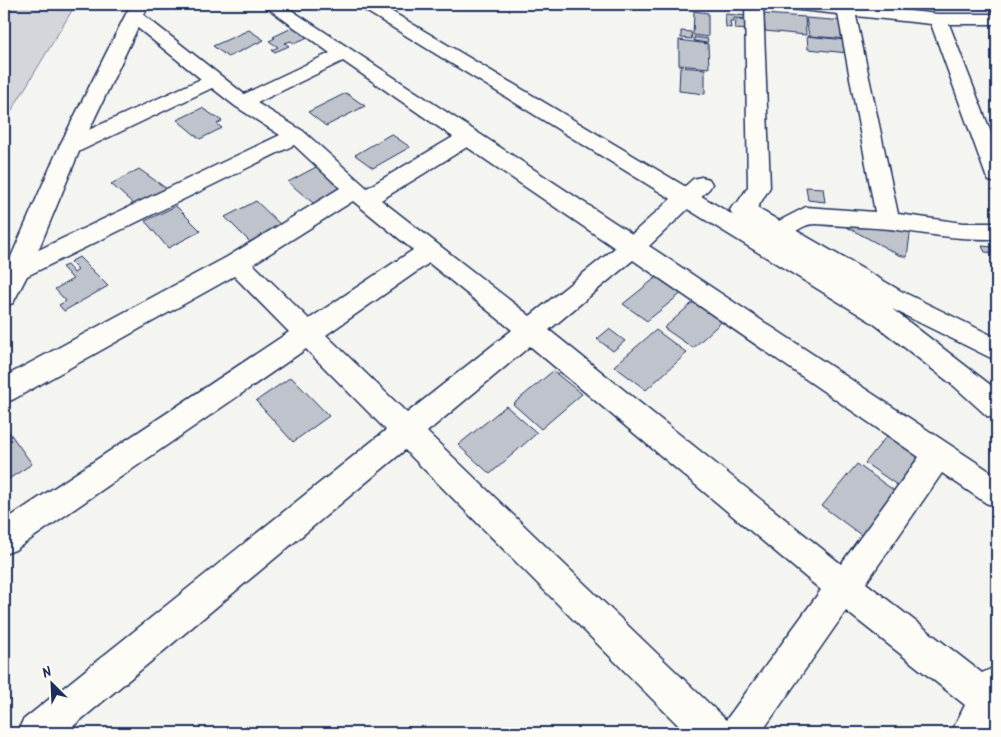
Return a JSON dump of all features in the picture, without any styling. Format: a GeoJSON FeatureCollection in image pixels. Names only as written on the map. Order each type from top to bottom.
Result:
{"type":"FeatureCollection","features":[{"type":"Feature","properties":{"kind":"street"},"geometry":{"type":"LineString","coordinates":[[271,4],[634,246],[938,454],[997,492]]}},
{"type":"Feature","properties":{"kind":"street"},"geometry":{"type":"LineString","coordinates":[[367,4],[693,191],[744,211],[892,298],[997,350]]}},
{"type":"Feature","properties":{"kind":"street"},"geometry":{"type":"LineString","coordinates":[[398,4],[693,191],[882,316],[964,378],[997,407]]}},
{"type":"Feature","properties":{"kind":"street"},"geometry":{"type":"LineString","coordinates":[[744,211],[759,188],[754,4]]}},
{"type":"Feature","properties":{"kind":"street"},"geometry":{"type":"LineString","coordinates":[[802,4],[846,9],[902,9],[938,19],[997,19]]}},
{"type":"Feature","properties":{"kind":"street"},"geometry":{"type":"LineString","coordinates":[[846,9],[888,221]]}},
{"type":"Feature","properties":{"kind":"street"},"geometry":{"type":"LineString","coordinates":[[4,296],[18,270],[70,147],[137,10],[214,80],[242,102],[296,136],[360,194],[429,251],[530,330],[843,587],[994,696],[970,733]]}},
{"type":"Feature","properties":{"kind":"street"},"geometry":{"type":"LineString","coordinates":[[938,19],[997,176]]}},
{"type":"Feature","properties":{"kind":"street"},"geometry":{"type":"LineString","coordinates":[[242,102],[345,53]]}},
{"type":"Feature","properties":{"kind":"street"},"geometry":{"type":"LineString","coordinates":[[70,147],[214,80]]}},
{"type":"Feature","properties":{"kind":"street"},"geometry":{"type":"LineString","coordinates":[[18,270],[296,136]]}},
{"type":"Feature","properties":{"kind":"street"},"geometry":{"type":"LineString","coordinates":[[4,391],[360,194],[470,136]]}},
{"type":"Feature","properties":{"kind":"street"},"geometry":{"type":"LineString","coordinates":[[36,733],[634,246],[693,191]]}},
{"type":"Feature","properties":{"kind":"street"},"geometry":{"type":"LineString","coordinates":[[779,231],[806,215],[888,221],[963,231],[997,231]]}},
{"type":"Feature","properties":{"kind":"street"},"geometry":{"type":"LineString","coordinates":[[4,539],[429,251]]}},
{"type":"Feature","properties":{"kind":"street"},"geometry":{"type":"LineString","coordinates":[[236,263],[712,733]]}},
{"type":"Feature","properties":{"kind":"street"},"geometry":{"type":"LineString","coordinates":[[739,733],[938,454]]}},
{"type":"Feature","properties":{"kind":"shaded area"},"geometry":{"type":"Polygon","coordinates":[[[4,4],[76,4],[4,123],[4,4]]]}},
{"type":"Feature","properties":{"kind":"building"},"geometry":{"type":"Polygon","coordinates":[[[694,11],[708,13],[708,37],[693,35],[694,11]]]}},
{"type":"Feature","properties":{"kind":"building"},"geometry":{"type":"Polygon","coordinates":[[[725,14],[749,16],[749,19],[734,18],[734,21],[730,21],[731,28],[726,27],[725,14]]]}},
{"type":"Feature","properties":{"kind":"building"},"geometry":{"type":"Polygon","coordinates":[[[764,14],[805,17],[806,35],[765,31],[764,14]]]}},
{"type":"Feature","properties":{"kind":"building"},"geometry":{"type":"Polygon","coordinates":[[[806,18],[844,21],[848,39],[809,36],[806,18]]]}},
{"type":"Feature","properties":{"kind":"building"},"geometry":{"type":"Polygon","coordinates":[[[736,20],[749,21],[749,30],[735,29],[736,20]]]}},
{"type":"Feature","properties":{"kind":"building"},"geometry":{"type":"Polygon","coordinates":[[[296,26],[311,36],[294,43],[291,41],[285,43],[289,46],[275,52],[272,50],[278,47],[269,41],[275,38],[273,37],[296,26]]]}},
{"type":"Feature","properties":{"kind":"building"},"geometry":{"type":"Polygon","coordinates":[[[249,30],[264,40],[228,57],[213,46],[249,30]]]}},
{"type":"Feature","properties":{"kind":"building"},"geometry":{"type":"Polygon","coordinates":[[[681,31],[691,32],[692,39],[681,38],[681,31]]]}},
{"type":"Feature","properties":{"kind":"building"},"geometry":{"type":"Polygon","coordinates":[[[807,36],[846,40],[848,53],[808,49],[807,36]]]}},
{"type":"Feature","properties":{"kind":"building"},"geometry":{"type":"Polygon","coordinates":[[[694,37],[708,39],[707,43],[694,41],[694,37]]]}},
{"type":"Feature","properties":{"kind":"building"},"geometry":{"type":"Polygon","coordinates":[[[679,40],[708,44],[709,68],[679,65],[679,40]]]}},
{"type":"Feature","properties":{"kind":"building"},"geometry":{"type":"Polygon","coordinates":[[[680,67],[705,69],[705,94],[679,91],[680,67]]]}},
{"type":"Feature","properties":{"kind":"building"},"geometry":{"type":"Polygon","coordinates":[[[346,93],[365,106],[326,126],[308,112],[346,93]]]}},
{"type":"Feature","properties":{"kind":"building"},"geometry":{"type":"Polygon","coordinates":[[[202,108],[222,121],[217,124],[222,128],[200,139],[177,120],[202,108]]]}},
{"type":"Feature","properties":{"kind":"building"},"geometry":{"type":"Polygon","coordinates":[[[391,134],[410,147],[373,168],[355,155],[391,134]]]}},
{"type":"Feature","properties":{"kind":"building"},"geometry":{"type":"Polygon","coordinates":[[[318,166],[349,191],[319,208],[288,182],[318,166]]]}},
{"type":"Feature","properties":{"kind":"building"},"geometry":{"type":"Polygon","coordinates":[[[139,169],[167,189],[136,206],[111,184],[139,169]]]}},
{"type":"Feature","properties":{"kind":"building"},"geometry":{"type":"Polygon","coordinates":[[[806,187],[823,188],[825,202],[808,200],[806,187]]]}},
{"type":"Feature","properties":{"kind":"building"},"geometry":{"type":"Polygon","coordinates":[[[256,201],[282,226],[251,243],[225,217],[256,201]]]}},
{"type":"Feature","properties":{"kind":"building"},"geometry":{"type":"Polygon","coordinates":[[[176,206],[201,231],[168,248],[145,221],[176,206]]]}},
{"type":"Feature","properties":{"kind":"building"},"geometry":{"type":"Polygon","coordinates":[[[826,216],[911,227],[907,257],[899,255],[826,216]]]}},
{"type":"Feature","properties":{"kind":"building"},"geometry":{"type":"Polygon","coordinates":[[[982,246],[992,247],[995,253],[985,252],[982,246]]]}},
{"type":"Feature","properties":{"kind":"building"},"geometry":{"type":"Polygon","coordinates":[[[79,257],[108,286],[64,311],[59,305],[66,301],[55,289],[73,279],[62,267],[67,265],[74,273],[78,270],[70,262],[79,257]]]}},
{"type":"Feature","properties":{"kind":"building"},"geometry":{"type":"Polygon","coordinates":[[[659,275],[683,292],[647,321],[623,304],[659,275]]]}},
{"type":"Feature","properties":{"kind":"building"},"geometry":{"type":"Polygon","coordinates":[[[698,298],[727,317],[693,348],[664,328],[698,298]]]}},
{"type":"Feature","properties":{"kind":"building"},"geometry":{"type":"Polygon","coordinates":[[[609,329],[625,341],[613,351],[597,339],[609,329]]]}},
{"type":"Feature","properties":{"kind":"building"},"geometry":{"type":"Polygon","coordinates":[[[656,330],[687,353],[646,390],[614,366],[656,330]]]}},
{"type":"Feature","properties":{"kind":"building"},"geometry":{"type":"Polygon","coordinates":[[[553,371],[582,394],[541,429],[513,404],[553,371]]]}},
{"type":"Feature","properties":{"kind":"building"},"geometry":{"type":"Polygon","coordinates":[[[291,377],[329,416],[293,442],[256,401],[291,377]]]}},
{"type":"Feature","properties":{"kind":"building"},"geometry":{"type":"Polygon","coordinates":[[[506,406],[537,433],[490,474],[458,445],[506,406]]]}},
{"type":"Feature","properties":{"kind":"building"},"geometry":{"type":"Polygon","coordinates":[[[4,425],[32,464],[4,482],[4,425]]]}},
{"type":"Feature","properties":{"kind":"building"},"geometry":{"type":"Polygon","coordinates":[[[890,432],[930,460],[906,491],[865,463],[890,432]]]}},
{"type":"Feature","properties":{"kind":"building"},"geometry":{"type":"Polygon","coordinates":[[[857,464],[903,497],[869,541],[822,506],[857,464]]]}}]}
